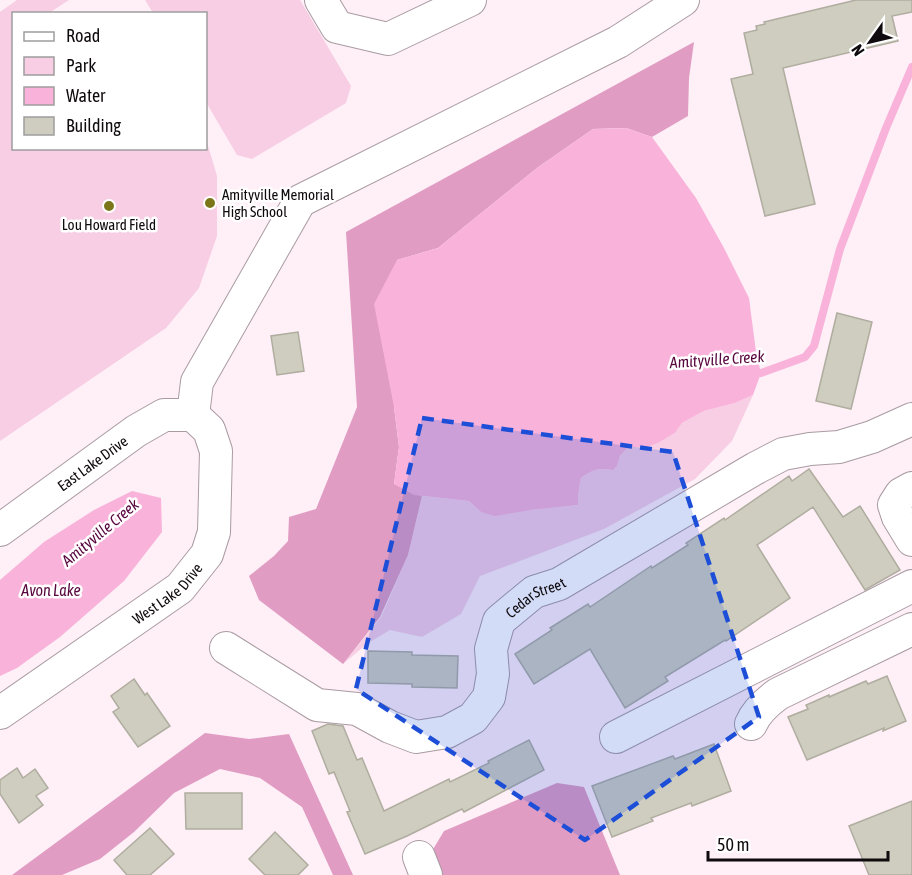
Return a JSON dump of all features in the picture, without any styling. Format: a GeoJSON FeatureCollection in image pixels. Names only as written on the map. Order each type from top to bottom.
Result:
{"type":"FeatureCollection","features":[{"type":"Feature","properties":{"kind":"street"},"geometry":{"type":"LineString","coordinates":[[321,0],[337,27],[388,39],[470,0]]}},
{"type":"Feature","properties":{"kind":"street"},"geometry":{"type":"LineString","coordinates":[[193,415],[197,382],[300,201],[618,42],[683,0]]}},
{"type":"Feature","properties":{"kind":"street","name":"East Lake Drive"},"geometry":{"type":"LineString","coordinates":[[0,530],[136,431],[164,415],[193,415]]}},
{"type":"Feature","properties":{"kind":"street","name":"West Lake Drive"},"geometry":{"type":"LineString","coordinates":[[0,713],[180,588],[207,554],[214,532],[216,451],[209,430],[193,415]]}},
{"type":"Feature","properties":{"kind":"street","name":"Cedar Street"},"geometry":{"type":"LineString","coordinates":[[225,648],[317,705],[357,709],[390,727],[416,737],[447,732],[473,718],[489,697],[493,674],[491,649],[499,621],[534,592],[559,584],[783,454],[840,447],[872,437],[912,419]]}},
{"type":"Feature","properties":{"kind":"street"},"geometry":{"type":"LineString","coordinates":[[912,488],[901,494],[894,505],[897,517],[912,540]]}},
{"type":"Feature","properties":{"kind":"street"},"geometry":{"type":"LineString","coordinates":[[616,737],[912,586]]}},
{"type":"Feature","properties":{"kind":"street"},"geometry":{"type":"LineString","coordinates":[[751,724],[754,717],[778,694],[912,629]]}},
{"type":"Feature","properties":{"kind":"highlighted area"},"geometry":{"type":"Polygon","coordinates":[[[422,418],[673,452],[759,717],[585,840],[356,689],[422,418]]]}},
{"type":"Feature","properties":{"kind":"green space","name":"Lou Howard Field"},"geometry":{"type":"Polygon","coordinates":[[[17,0],[69,0],[51,12],[12,12],[12,150],[207,150],[207,142],[217,176],[217,236],[199,288],[166,328],[0,441],[0,12],[17,0]]]}},
{"type":"Feature","properties":{"kind":"green space"},"geometry":{"type":"Polygon","coordinates":[[[145,0],[300,0],[351,86],[346,103],[252,159],[237,155],[207,104],[207,12],[152,12],[145,0]]]}},
{"type":"Feature","properties":{"kind":"green space"},"geometry":{"type":"Polygon","coordinates":[[[753,395],[732,441],[695,479],[604,529],[480,576],[461,614],[422,637],[390,630],[368,643],[343,664],[381,617],[408,555],[422,496],[469,501],[481,512],[578,505],[581,478],[596,470],[613,470],[628,447],[647,448],[675,433],[682,423],[704,411],[735,403],[753,395]]]}},
{"type":"Feature","properties":{"kind":"shaded area"},"geometry":{"type":"Polygon","coordinates":[[[694,42],[689,78],[688,116],[652,137],[626,128],[593,129],[537,168],[438,248],[397,260],[394,407],[399,447],[394,484],[422,496],[408,555],[380,617],[343,664],[259,600],[249,576],[274,556],[288,541],[289,517],[316,509],[357,407],[346,232],[694,42]]]}},
{"type":"Feature","properties":{"kind":"shaded area"},"geometry":{"type":"Polygon","coordinates":[[[205,733],[249,739],[289,734],[353,875],[333,875],[302,807],[260,778],[220,769],[174,793],[134,832],[100,859],[62,875],[12,875],[205,733]]]}},
{"type":"Feature","properties":{"kind":"shaded area"},"geometry":{"type":"Polygon","coordinates":[[[557,783],[584,787],[620,875],[442,875],[432,851],[444,831],[557,783]]]}},
{"type":"Feature","properties":{"kind":"water"},"geometry":{"type":"Polygon","coordinates":[[[626,128],[652,137],[696,198],[749,298],[761,373],[753,395],[735,403],[704,411],[682,423],[675,433],[646,448],[628,447],[613,470],[596,470],[581,478],[578,505],[495,516],[481,512],[469,501],[414,495],[394,484],[399,447],[394,407],[374,304],[397,260],[438,248],[537,168],[593,129],[626,128]]]}},
{"type":"Feature","properties":{"kind":"water","name":"Avon Lake"},"geometry":{"type":"Polygon","coordinates":[[[132,491],[161,498],[162,532],[124,581],[60,637],[17,668],[0,676],[0,580],[44,542],[94,510],[132,491]]]}},
{"type":"Feature","properties":{"kind":"building"},"geometry":{"type":"Polygon","coordinates":[[[856,0],[912,0],[912,12],[892,16],[898,41],[783,68],[815,204],[765,216],[731,79],[753,74],[744,33],[757,30],[756,26],[765,24],[764,22],[856,0]]]}},
{"type":"Feature","properties":{"kind":"building"},"geometry":{"type":"Polygon","coordinates":[[[837,313],[872,322],[851,409],[816,401],[837,313]]]}},
{"type":"Feature","properties":{"kind":"building"},"geometry":{"type":"Polygon","coordinates":[[[298,332],[304,371],[277,375],[271,336],[298,332]]]}},
{"type":"Feature","properties":{"kind":"building"},"geometry":{"type":"Polygon","coordinates":[[[809,469],[843,517],[860,506],[900,570],[865,590],[813,507],[757,545],[790,598],[726,641],[665,677],[668,681],[625,708],[590,649],[534,684],[515,654],[588,604],[590,607],[651,566],[652,568],[688,545],[686,543],[724,518],[725,520],[789,476],[792,481],[809,469]]]}},
{"type":"Feature","properties":{"kind":"building"},"geometry":{"type":"Polygon","coordinates":[[[368,651],[458,656],[457,688],[368,683],[368,651]]]}},
{"type":"Feature","properties":{"kind":"building"},"geometry":{"type":"Polygon","coordinates":[[[887,676],[906,721],[807,760],[788,717],[808,709],[806,705],[829,695],[829,697],[866,681],[868,684],[887,676]]]}},
{"type":"Feature","properties":{"kind":"building"},"geometry":{"type":"Polygon","coordinates":[[[134,679],[145,695],[147,693],[170,726],[138,747],[113,712],[119,708],[111,696],[134,679]]]}},
{"type":"Feature","properties":{"kind":"building"},"geometry":{"type":"Polygon","coordinates":[[[328,724],[343,726],[357,760],[362,758],[384,811],[449,779],[450,782],[489,763],[488,761],[529,740],[544,770],[464,812],[462,809],[365,854],[347,812],[350,811],[334,772],[329,774],[312,731],[328,724]]]}},
{"type":"Feature","properties":{"kind":"building"},"geometry":{"type":"Polygon","coordinates":[[[714,744],[731,791],[651,818],[653,821],[612,837],[592,786],[673,756],[675,759],[714,744]]]}},
{"type":"Feature","properties":{"kind":"building"},"geometry":{"type":"Polygon","coordinates":[[[17,768],[23,778],[35,769],[48,788],[36,796],[43,805],[19,823],[0,794],[0,780],[17,768]]]}},
{"type":"Feature","properties":{"kind":"building"},"geometry":{"type":"Polygon","coordinates":[[[185,793],[242,793],[242,829],[186,829],[185,793]]]}},
{"type":"Feature","properties":{"kind":"building"},"geometry":{"type":"Polygon","coordinates":[[[912,801],[912,875],[869,875],[849,826],[912,801]]]}},
{"type":"Feature","properties":{"kind":"building"},"geometry":{"type":"Polygon","coordinates":[[[150,828],[174,854],[150,875],[127,875],[114,860],[150,828]]]}},
{"type":"Feature","properties":{"kind":"building"},"geometry":{"type":"Polygon","coordinates":[[[275,832],[308,865],[298,875],[265,875],[249,859],[275,832]]]}},
{"type":"Feature","properties":{"kind":"waterway","name":"Amityville Creek"},"geometry":{"type":"LineString","coordinates":[[751,373],[761,373],[805,357],[814,346],[840,249],[912,67]]}},
{"type":"Feature","properties":{"kind":"place","name":"Amityville Memorial High School"},"geometry":{"type":"Point","coordinates":[210,203]}},
{"type":"Feature","properties":{"kind":"place","name":"Lou Howard Field"},"geometry":{"type":"Point","coordinates":[109,206]}}]}
